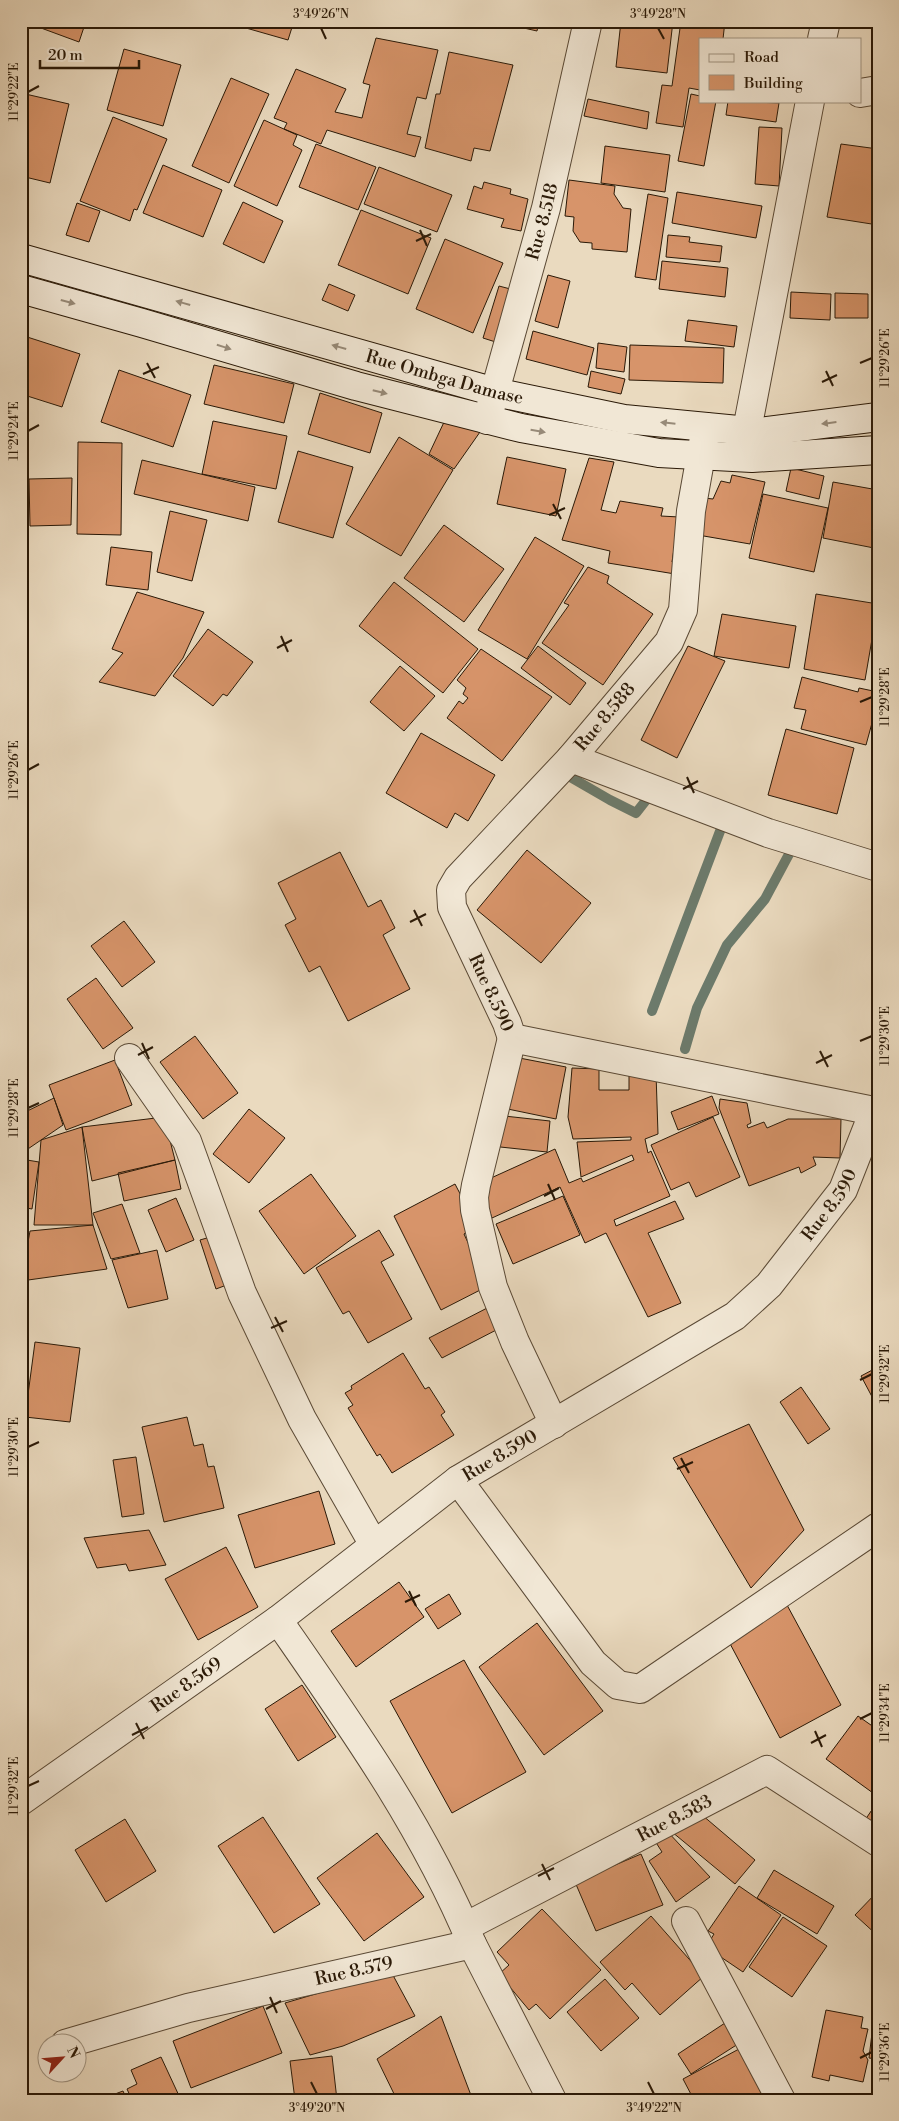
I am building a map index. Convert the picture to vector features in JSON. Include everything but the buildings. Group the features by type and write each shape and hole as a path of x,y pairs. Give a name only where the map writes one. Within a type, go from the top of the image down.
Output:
{"street":[{"name":"Rue 8.518","path":"488,420 546,208 588,21"},
{"path":"822,38 826,21"},
{"path":"862,94 878,90"},
{"path":"746,458 747,430 814,102"},
{"name":"Rue Ombga Damase","path":"21,258 496,392 624,418 758,432 878,417"},
{"name":"Rue Ombga Damase","path":"21,289 142,322 356,386 521,428 659,454 746,458 878,450"},
{"name":"Rue 8.588","path":"706,427 703,455 691,511 683,610 669,642 572,758 768,833 878,867"},
{"name":"Rue 8.590","path":"278,1620 458,1480 736,1316 769,1285 843,1190 877,1108 512,1038 507,1023 452,907 451,890 458,878 572,758"},
{"path":"512,1038 476,1185 474,1197 475,1210 493,1287 515,1342 554,1424"},
{"path":"128,1058 187,1142 242,1293 302,1419 374,1545"},
{"path":"458,1480 593,1662 618,1685 640,1688 878,1527"},
{"path":"278,1620 374,1759 419,1834 552,2100"},
{"name":"Rue 8.569","path":"21,1801 278,1620"},
{"name":"Rue 8.583","path":"469,1935 767,1770 878,1842"},
{"path":"686,1921 781,2100"},
{"name":"Rue 8.579","path":"88,2037 188,2008 469,1935"}],"waterway":[{"path":"565,774 636,813 654,790"},
{"path":"652,1011 725,818"},
{"path":"685,1049 697,1008 727,945 765,899 795,843"}]}
